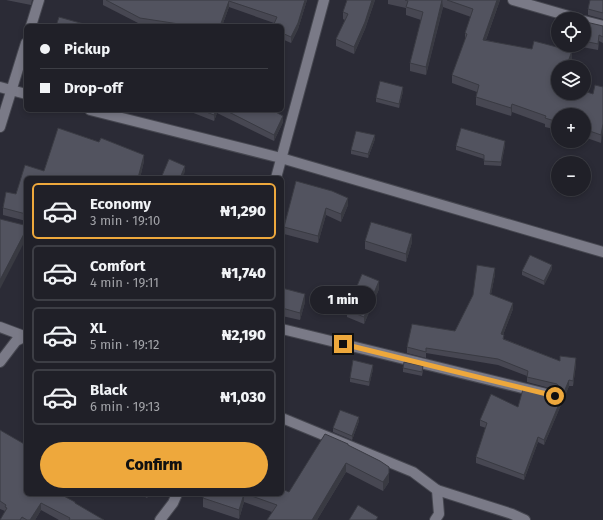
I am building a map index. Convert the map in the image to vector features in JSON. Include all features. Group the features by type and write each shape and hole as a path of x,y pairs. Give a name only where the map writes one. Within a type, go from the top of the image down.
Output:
{"street":[{"path":"32,24 39,0"},
{"path":"276,176 324,0"},
{"path":"513,0 554,12"},
{"path":"591,23 603,26"},
{"path":"0,127 24,50"},
{"path":"0,87 24,93"},
{"path":"98,112 281,158 603,252"},
{"path":"0,327 24,336"},
{"path":"284,329 555,396"},
{"path":"0,362 16,341 24,337"},
{"path":"284,419 413,472 437,490 512,514 525,520"},
{"path":"435,520 439,514 437,490"},
{"path":"160,520 173,503 176,496"}],"building":[{"path":"106,0 305,0 298,23 291,37 284,34 284,24 274,24 277,17 229,1 221,24 179,24 140,18"},
{"path":"347,0 372,0 365,22 354,47 336,39 348,14 343,12"},
{"path":"405,0 442,0 426,67 410,63 423,12 406,7 408,1"},
{"path":"447,0 497,0 483,40 532,49 534,41 551,45 551,52 572,52 569,60 551,60 551,100 591,100 591,93 593,94 595,85 603,87 603,124 601,135 591,131 591,108 551,108 551,120 545,118 546,116 512,104 511,108 476,97 479,85 452,75 467,34 465,33 473,9"},
{"path":"590,0 603,0 603,13 588,9"},
{"path":"59,17 84,24 57,24"},
{"path":"591,23 603,26 603,37 599,35 598,44 591,42"},
{"path":"380,81 403,87 399,104 376,98"},
{"path":"206,112 215,112 214,115"},
{"path":"229,112 276,112 283,116 274,135"},
{"path":"58,128 99,142 101,138 144,155 139,176 24,176 24,213 3,208 6,192 16,194 25,165 44,171"},
{"path":"461,128 505,141 501,162 484,161 484,155 456,146"},
{"path":"356,131 375,135 368,154 351,150"},
{"path":"169,159 185,166 181,176 162,176"},
{"path":"296,181 332,191 348,198 341,214 326,208 318,236 284,227"},
{"path":"0,219 24,225 24,234 0,280"},
{"path":"371,222 412,234 406,254 365,241"},
{"path":"530,255 552,265 544,281 522,271"},
{"path":"477,265 495,268 490,294 513,303 501,334 504,335 503,339 560,361 560,356 576,358 573,381 569,380 544,440 538,437 524,475 476,457 487,423 480,420 491,394 518,407 523,389 554,397 559,395 561,389 557,384 527,377 528,371 498,359 426,348 426,352 407,347 412,324 455,331 473,295"},
{"path":"362,274 379,281 364,317 347,310"},
{"path":"284,289 305,294 300,313 284,309"},
{"path":"353,360 373,365 369,382 350,378"},
{"path":"404,362 423,366 422,372 403,368"},
{"path":"340,410 359,417 352,436 333,428"},
{"path":"0,430 24,444 24,496 64,496 104,520 69,520 70,518 41,503 30,520 22,517 20,520 0,520 7,508 5,507 6,505 0,501"},
{"path":"325,434 348,444 389,467 389,473 383,482 346,463 312,520 267,520 277,505 252,496 284,496 284,490 289,492"},
{"path":"204,496 243,496 239,510 203,498"},
{"path":"358,505 378,517 376,520 349,520"}],"route":[{"path":"343,344 555,396"}]}
